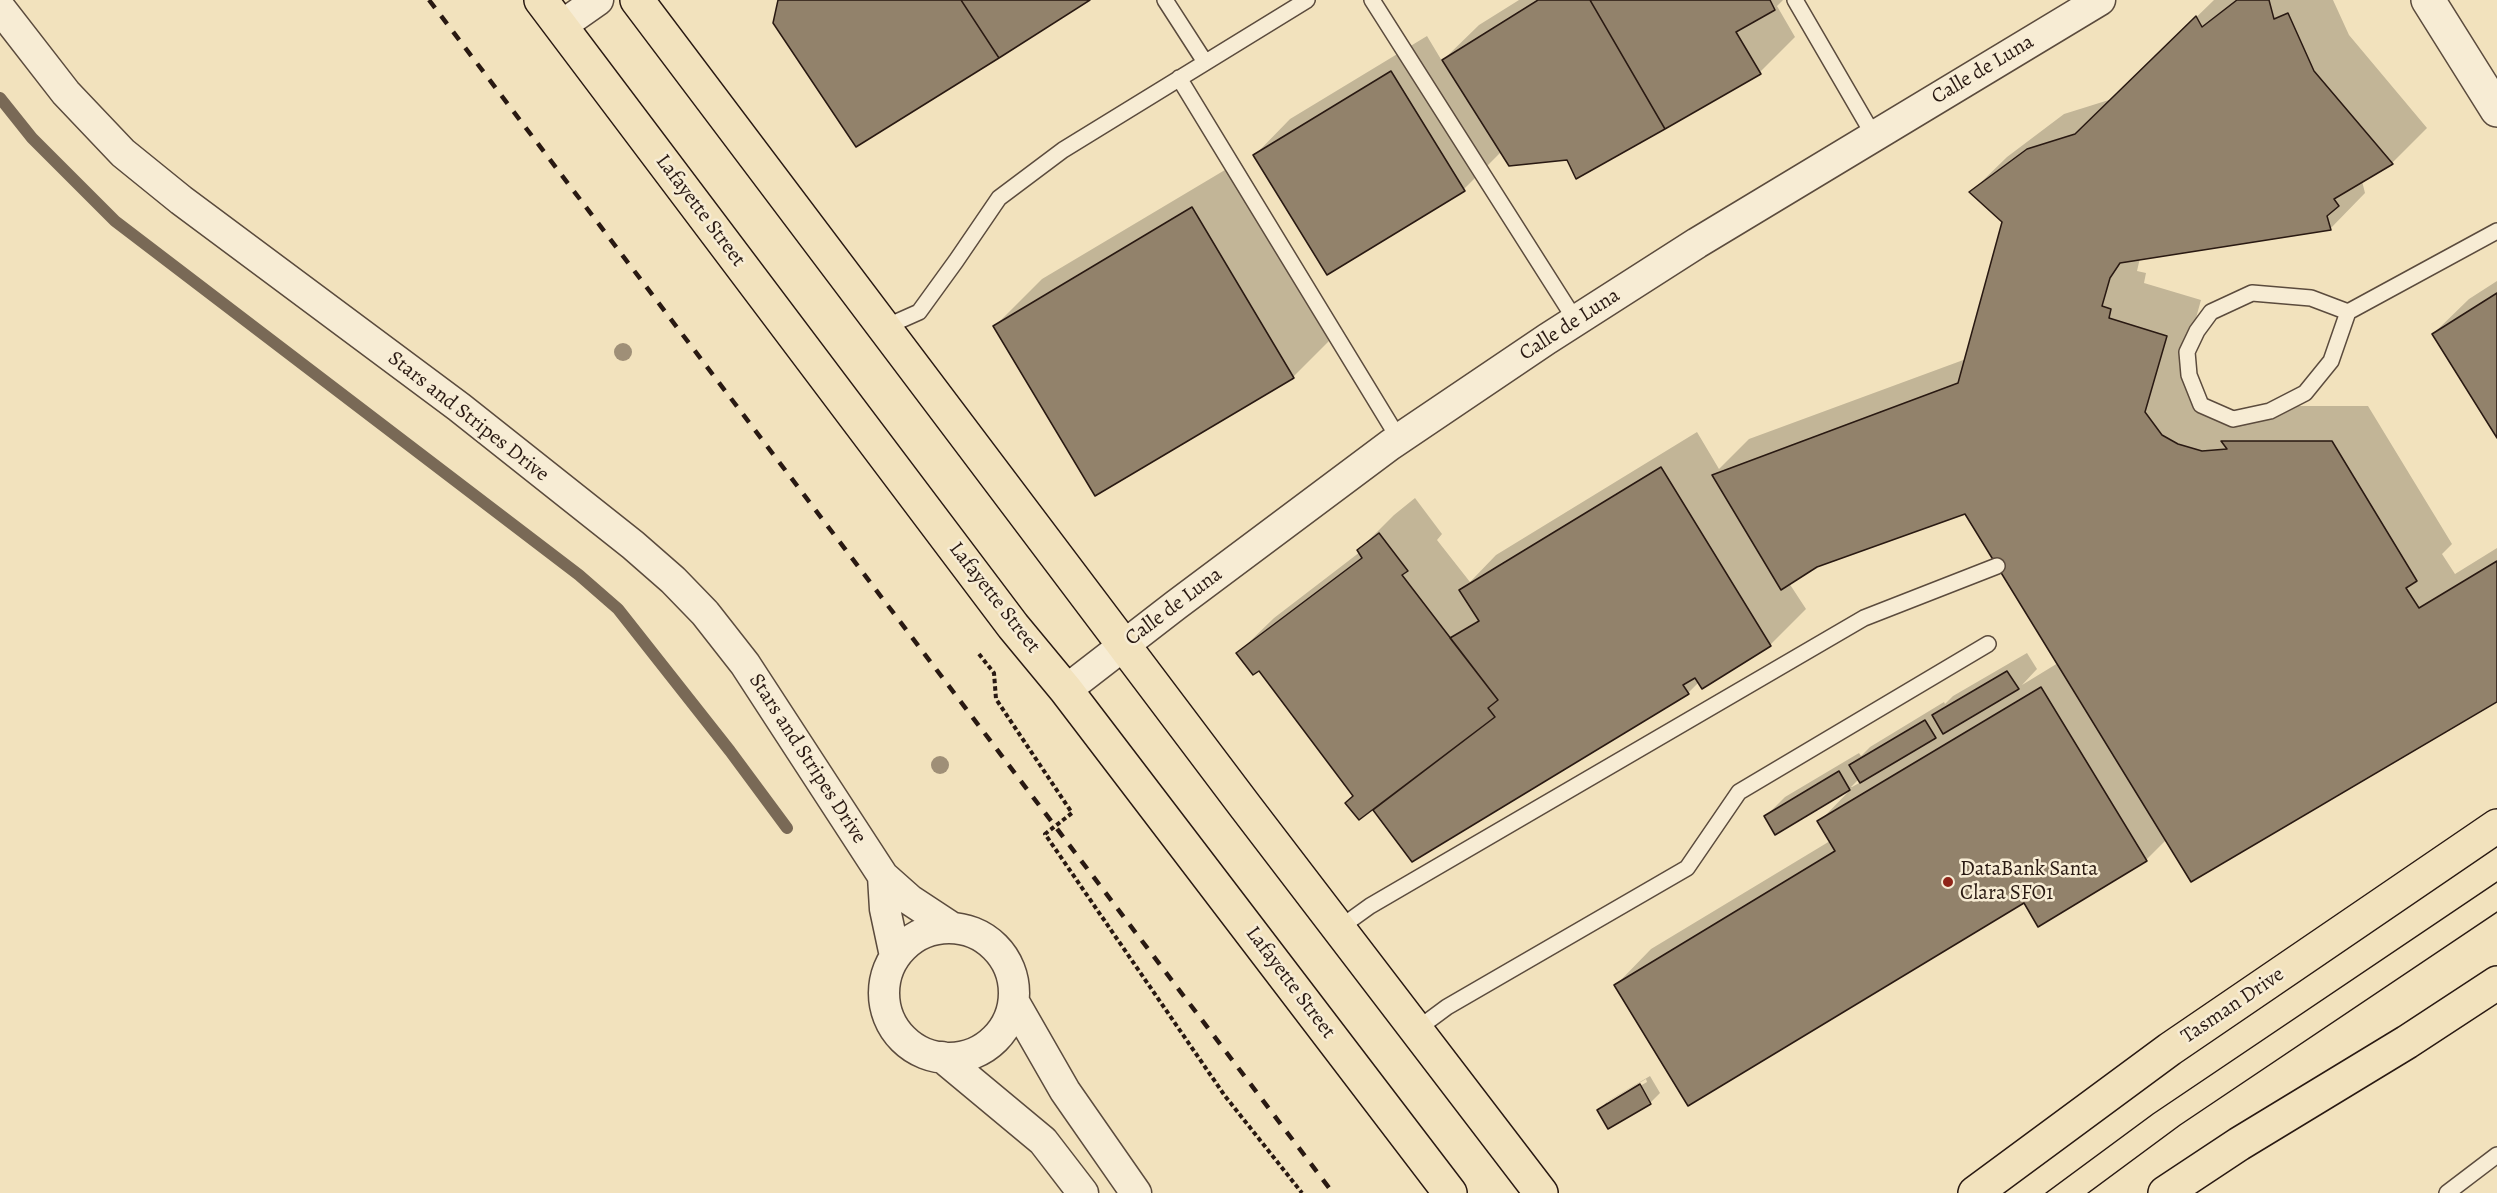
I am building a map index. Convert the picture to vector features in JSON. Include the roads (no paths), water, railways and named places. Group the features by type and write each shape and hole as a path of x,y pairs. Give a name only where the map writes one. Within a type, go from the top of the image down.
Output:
{"main road":[{"name":"Lafayette Street","path":"541,0 1013,626 1066,690 1450,1193"},
{"path":"637,0 883,328 1540,1193"},
{"name":"Tasman Drive","path":"1975,1193 2170,1049 2497,826"},
{"path":"2165,1193 2239,1144 2407,1042 2497,983"}],"street":[{"path":"561,27 598,0"},
{"name":"Calle de Luna","path":"1066,690 1399,439 1697,243 2100,0"},
{"path":"2428,0 2497,110"},
{"name":"Stars and Stripes Drive","path":"0,8 66,93 123,153 181,200 459,407 633,545 673,580 705,613 744,663 883,876 910,900 951,927 972,932 992,943 1005,960 1013,980 1014,1002 1065,1091 1136,1193"},
{"name":"Stars and Stripes Drive","path":"883,876 885,909 895,956"},
{"path":"951,927 929,931 910,940 895,956 886,976 884,999 890,1020 902,1038 921,1052 942,1057 962,1057 981,1050 996,1037 1008,1021 1014,1002"},
{"path":"942,1057 1042,1141 1083,1193"}],"lane":[{"path":"1165,0 1205,62"},
{"path":"883,328 918,312 957,261 999,198 1063,150 1307,0"},
{"path":"1372,0 1576,321"},
{"path":"1795,0 1874,136"},
{"path":"1179,78 1399,439"},
{"path":"2348,312 2311,298 2252,293 2211,312 2197,331 2187,352 2189,375 2201,405 2233,418 2270,411 2305,393 2331,361 2348,312 2497,231"},
{"path":"1338,929 1370,906 1864,618 1997,566"},
{"path":"1416,1030 1447,1007 1687,868 1739,792 1988,644"},
{"path":"2447,1193 2497,1155"}],"waterway":[{"path":"0,98 32,138 115,221 579,575 618,609 730,751 787,828"}],"tram line":[{"path":"2046,1193 2153,1114 2497,882"},
{"path":"2088,1193 2180,1125 2497,912"}],"railway":[{"path":"429,0 1333,1193"}],"place":[{"name":"DataBank Santa Clara SFO1","path":"1948,882"}]}
